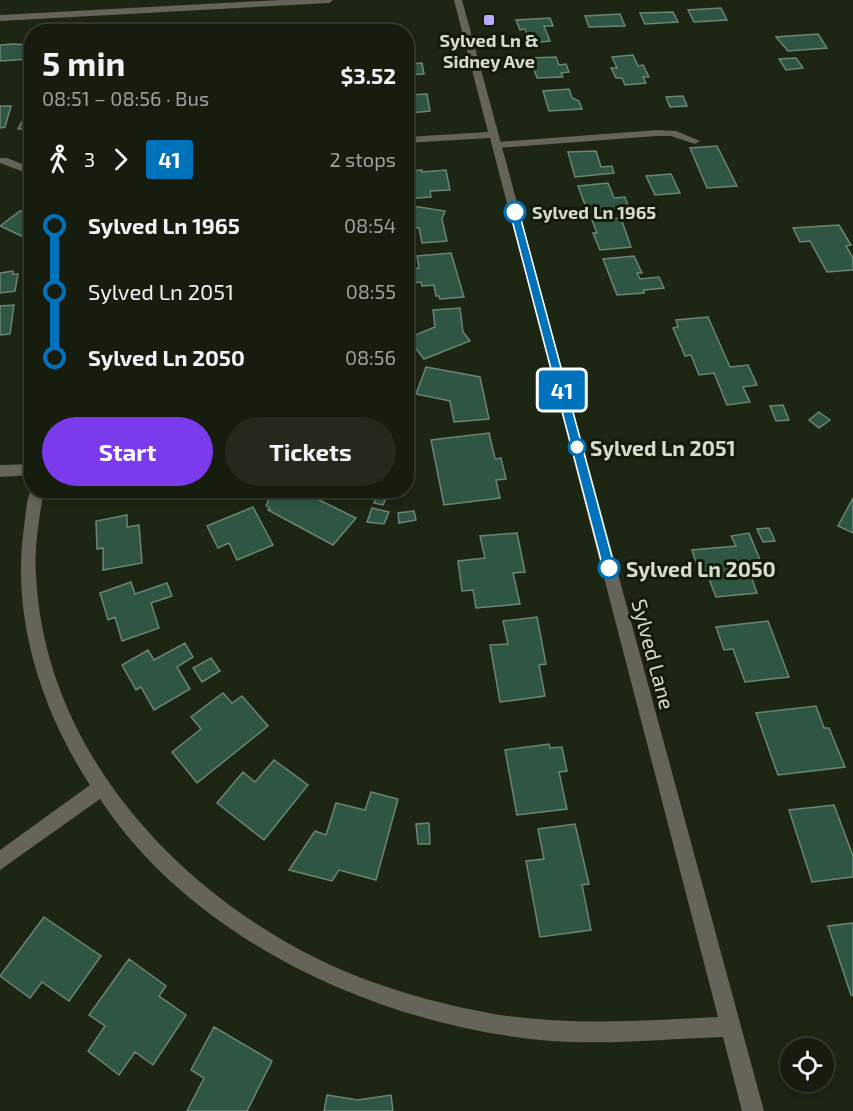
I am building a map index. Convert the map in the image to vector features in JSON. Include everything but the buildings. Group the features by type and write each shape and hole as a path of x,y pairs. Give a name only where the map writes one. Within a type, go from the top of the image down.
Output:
{"street":[{"path":"0,18 329,0"},
{"name":"Sylved Lane","path":"458,0 753,1111"},
{"path":"414,140 496,140 672,133 696,141"},
{"path":"3,160 24,169"},
{"path":"0,471 24,470"},
{"path":"36,498 29,534 28,578 35,635 47,682 72,741 101,788 145,844 200,895 252,932 310,965 389,998 476,1020 549,1030 623,1033 678,1028 731,1027"},
{"path":"0,861 101,788"}],"bus line":[{"name":"41","path":"515,212 609,568"}],"place":[{"name":"Sylved Ln & Sidney Ave","path":"489,20"},
{"name":"Sylved Ln 1965","path":"515,212"},
{"name":"Sylved Ln 2051","path":"577,447"},
{"name":"Sylved Ln 2050","path":"609,568"}]}
